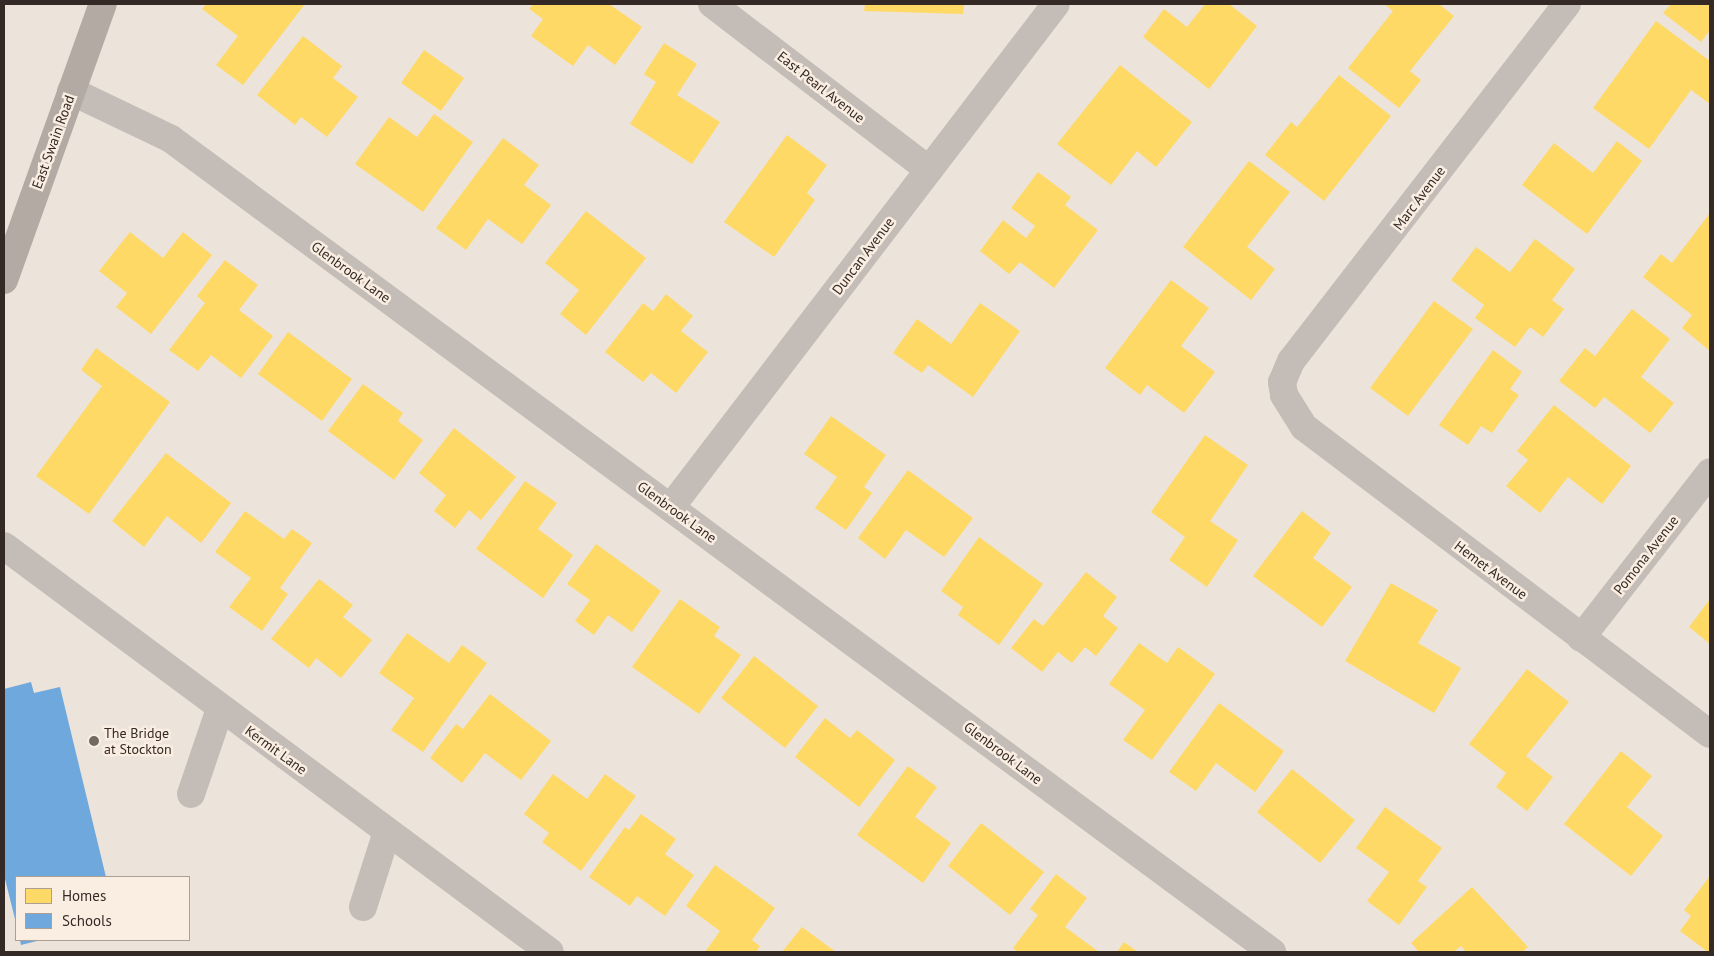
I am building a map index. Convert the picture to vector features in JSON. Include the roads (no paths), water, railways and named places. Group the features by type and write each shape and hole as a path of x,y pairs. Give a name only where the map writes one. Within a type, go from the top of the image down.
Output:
{"main road":[{"name":"East Swain Road","path":"4,280 103,4"}],"street":[{"name":"East Pearl Avenue","path":"712,4 929,170"},
{"name":"Duncan Avenue","path":"671,508 1056,4"},
{"name":"Marc Avenue","path":"1284,395 1282,382 1291,361 1567,4"},
{"name":"Glenbrook Lane","path":"71,91 171,138 1272,952"},
{"name":"Hemet Avenue","path":"1284,395 1304,427 1710,734"},
{"name":"Pomona Avenue","path":"1581,638 1710,472"},
{"name":"Kermit Lane","path":"4,546 220,709 550,952"},
{"path":"191,794 220,709"},
{"path":"363,907 387,832"}],"place":[{"name":"The Bridge at Stockton","path":"94,741"}]}
